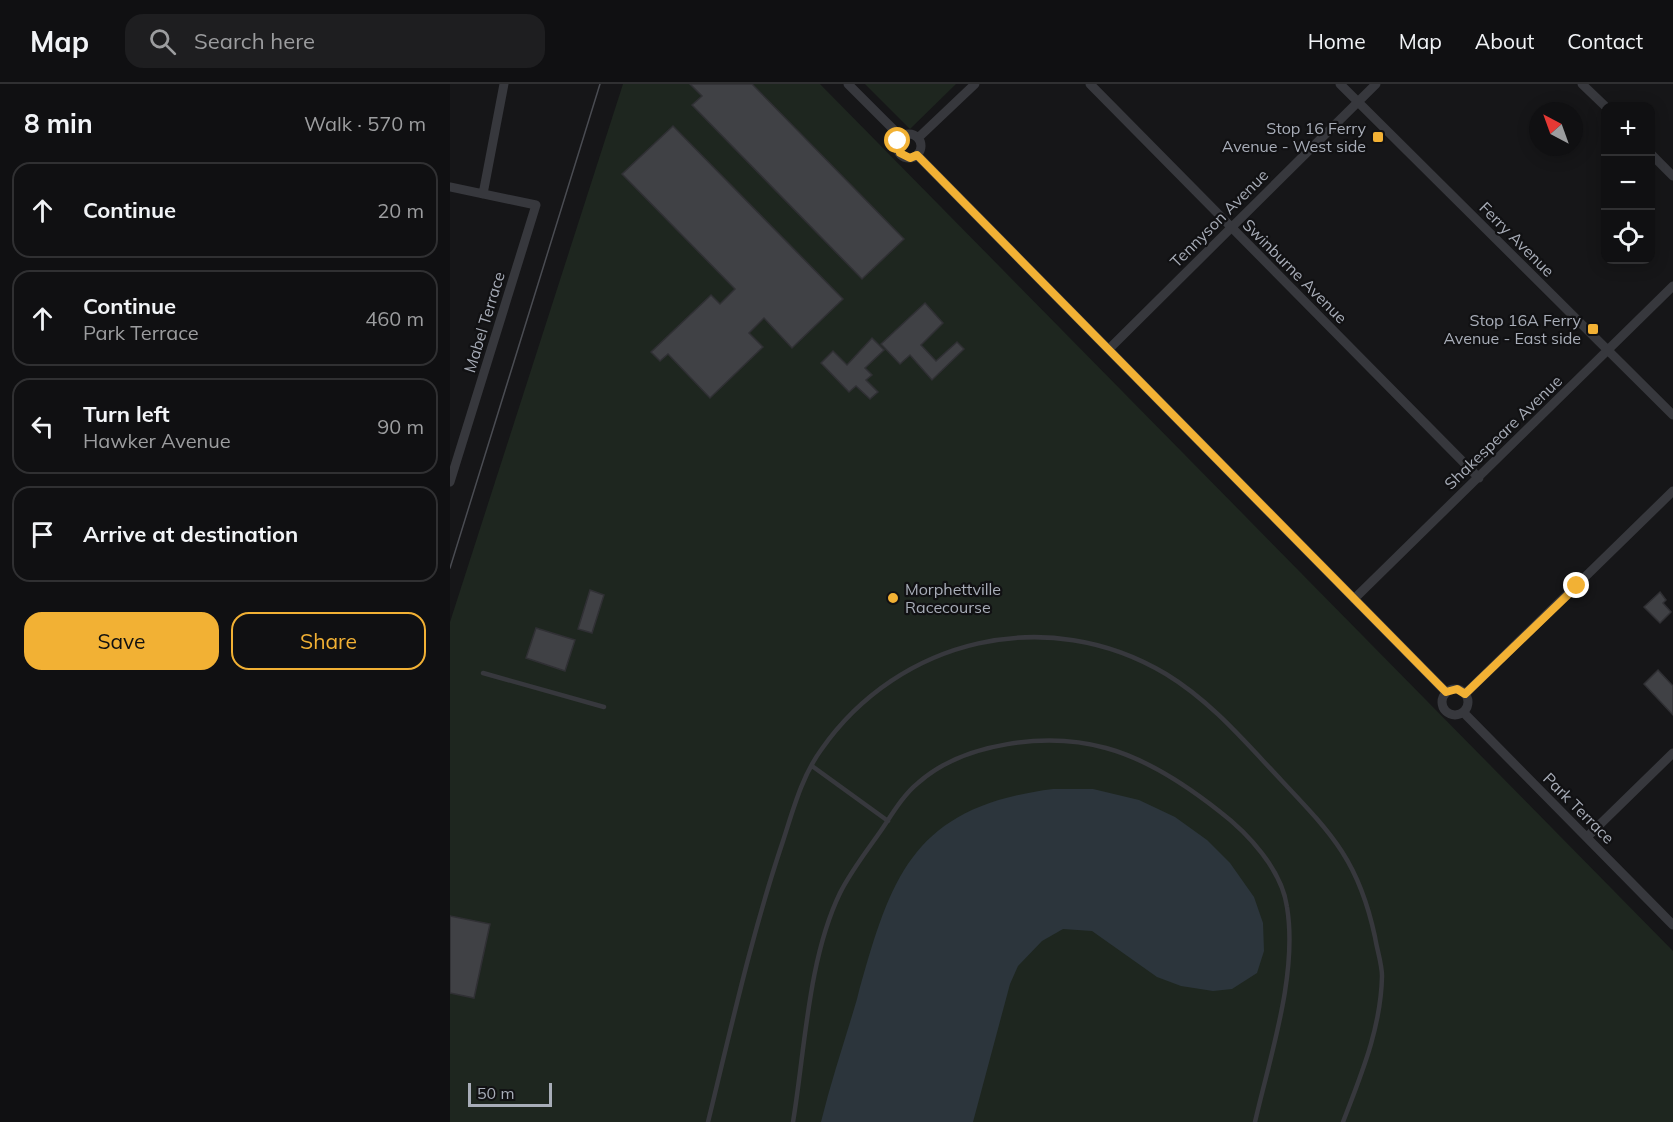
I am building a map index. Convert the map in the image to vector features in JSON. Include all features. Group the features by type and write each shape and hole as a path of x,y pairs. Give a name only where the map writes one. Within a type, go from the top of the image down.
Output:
{"street":[{"path":"450,188 483,194 504,84"},
{"path":"848,84 901,137"},
{"path":"918,138 975,84"},
{"name":"Swinburne Avenue","path":"1090,84 1479,478"},
{"name":"Ferry Avenue","path":"1340,84 1673,415"},
{"name":"Tennyson Avenue","path":"1109,349 1376,84"},
{"path":"1582,84 1601,103"},
{"path":"908,134 918,138 921,146 917,155 910,158 900,153 897,144 901,137 908,134"},
{"path":"917,155 1446,692"},
{"path":"1653,156 1673,176"},
{"name":"Mabel Terrace","path":"450,482 536,205 483,194"},
{"name":"Shakespeare Avenue","path":"1354,599 1673,286"},
{"path":"1465,694 1673,491"},
{"path":"1457,689 1465,694 1468,702 1463,712 1454,715 1445,711 1442,700 1446,692 1457,689"},
{"name":"Park Terrace","path":"1463,712 1673,925"},
{"path":"1587,837 1673,753"}],"lane":[{"path":"708,1122 767,887 799,792 820,751 862,701 909,668 973,643 1027,638 1067,639 1110,648 1166,674 1214,710 1325,826 1349,859 1369,912 1382,975 1373,1045 1343,1122"},
{"path":"483,673 604,707"},
{"path":"793,1122 809,1004 821,952 840,894 888,821 918,783 956,758 988,746 1029,742 1069,742 1115,751 1143,762 1194,791 1233,821 1257,846 1277,880 1287,904 1290,944 1281,1007 1255,1122"},
{"path":"812,766 888,821"}],"shaded area":[{"name":"Morphettville Racecourse","path":"623,84 820,84 1673,951 1673,1122 450,1122 450,622"},
{"path":"865,84 956,84 910,129"},
{"path":"1053,789 1093,789 1139,800 1175,817 1207,840 1230,863 1254,897 1263,923 1264,951 1257,973 1232,989 1213,991 1181,986 1157,977 1092,931 1063,929 1042,941 1018,966 1010,984 973,1122 821,1122 882,916 897,883 915,854 938,831 968,812 1006,798"}],"building":[{"path":"690,84 752,84 904,239 862,279 692,105 702,96"},
{"path":"673,126 843,299 792,348 764,318 749,333 763,347 710,398 668,354 660,361 651,352 711,295 720,304 735,289 622,174"},
{"path":"925,303 943,323 921,345 936,361 957,342 964,349 932,380 910,355 900,364 881,344"},
{"path":"872,338 884,350 865,368 872,375 866,380 878,392 870,399 856,386 849,392 821,363 833,351 847,365"},
{"path":"590,590 604,595 592,633 578,629"},
{"path":"1660,592 1666,600 1663,603 1671,612 1660,623 1644,607"},
{"path":"536,628 575,640 565,671 526,658"},
{"path":"1658,670 1673,686 1673,715 1644,684"},
{"path":"450,916 490,924 474,998 450,993"}],"tram line":[{"path":"450,568 600,84"}],"place":[{"name":"Stop 16 Ferry Avenue - West side","path":"1378,137"},
{"name":"Stop 16A Ferry Avenue - East side","path":"1593,329"},
{"name":"Morphettville Racecourse","path":"893,598"}],"route":[{"path":"898,141 897,148 900,153 906,158 917,155 1446,692 1457,689 1465,694 1577,586"}]}
